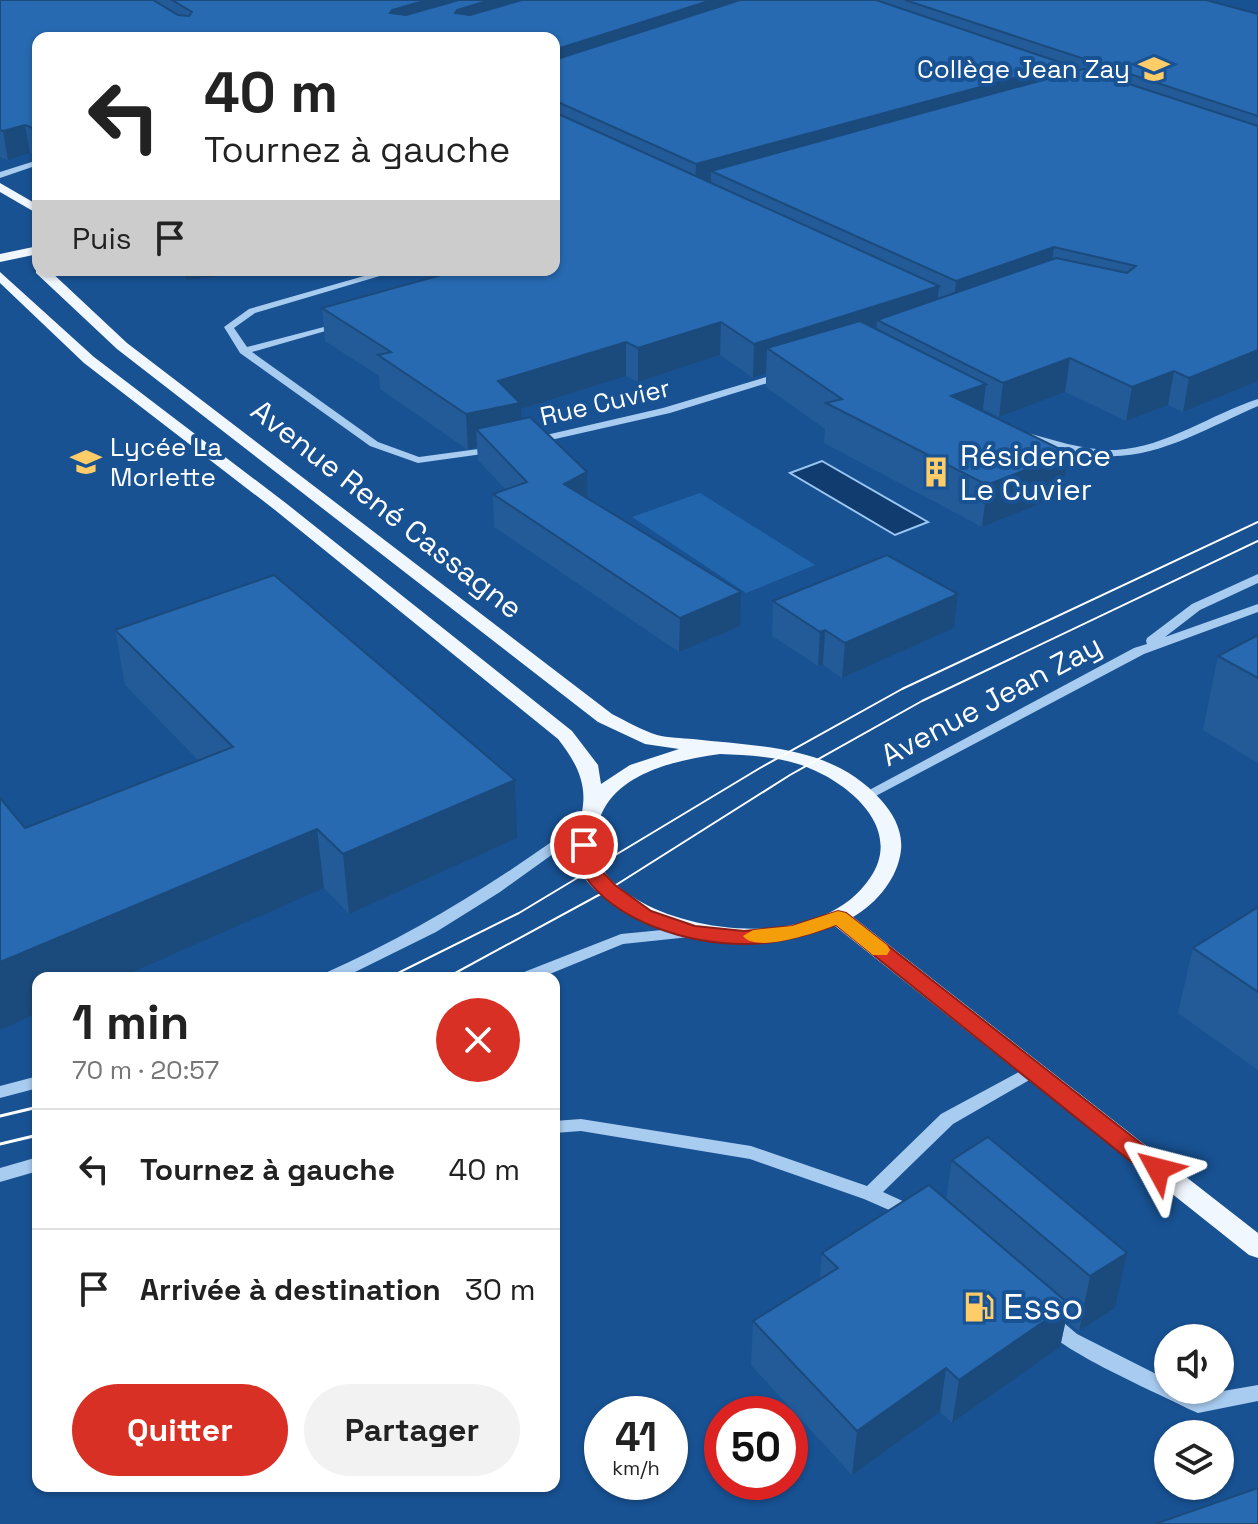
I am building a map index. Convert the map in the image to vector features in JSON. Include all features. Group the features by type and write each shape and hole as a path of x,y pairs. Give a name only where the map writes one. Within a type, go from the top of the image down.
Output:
{"main road":[{"path":"0,187 32,206"},
{"path":"0,258 32,251"},
{"path":"0,276 89,360 281,507 565,735 588,765 590,815 584,845 591,871 608,890 644,915 693,932 744,937 794,932 838,917 867,896 886,872 892,845 885,819 867,795 844,776 814,762 768,750 720,748 680,753 643,766 614,783 590,815"},
{"name":"Avenue René Cassagne","path":"47,276 122,346 605,718 652,740 720,748"},
{"path":"838,917 1258,1248"}],"street":[{"path":"0,175 32,164"},
{"path":"345,323 244,351 229,327 252,311 374,276"},
{"name":"Rue Cuvier","path":"244,351 374,444 418,460 474,455 504,448"},
{"name":"Rue Cuvier","path":"518,445 666,411 800,370"},
{"path":"1010,428 1071,448 1117,453 1171,439 1258,402"},
{"name":"Avenue Jean Zay","path":"1139,651 1196,607 1258,578"},
{"name":"Avenue Jean Zay","path":"867,795 1139,651 1258,608"},
{"path":"344,972 366,963 485,897 590,815"},
{"path":"540,972 621,939 693,932"},
{"path":"870,1194 947,1119 1032,1071"},
{"path":"0,1092 32,1084"},
{"path":"560,1127 581,1125 751,1153 870,1194 934,1222"},
{"path":"0,1175 32,1166"},
{"path":"1036,1311 1070,1340 1154,1382"},
{"path":"1234,1397 1258,1393"}],"shaded area":[{"path":"822,461 928,522 895,535 790,473"},
{"path":"700,493 815,565 746,593 632,517"}],"building":[{"path":"0,0 153,0 178,15 189,16 192,12 172,0 427,0 390,13 406,15 459,0 490,0 455,13 470,15 522,0 712,0 560,48 560,32 32,32 32,128 25,125 0,130"},
{"path":"740,0 876,0 1065,64 696,164 560,103 560,58"},
{"name":"Collège Jean Zay","path":"905,0 1206,0 1258,14 1258,116"},
{"path":"1083,69 1258,126 1258,350 1189,378 1174,371 1132,387 1070,358 1003,383 877,320 1056,258 1127,273 1136,266 1054,247 956,281 711,171"},
{"path":"560,115 939,286 754,344 721,322 638,348 626,342 498,381 520,403 466,414 378,355 391,352 322,308 437,276 560,276"},
{"path":"860,321 986,384 951,396 1068,453 987,485 826,403 842,399 767,348"},
{"path":"530,417 587,472 564,484 741,592 680,618 493,494 527,482 476,429"},
{"path":"887,555 958,594 845,643 825,630 820,632 773,601"},
{"path":"274,575 515,780 343,854 317,829 0,962 0,798 25,828 233,747 115,630"},
{"path":"1258,635 1258,678 1218,656"},
{"path":"1258,907 1258,992 1193,948"},
{"path":"988,1137 1127,1253 1090,1276 952,1160"},
{"path":"929,1185 1069,1304 959,1380 946,1368 857,1431 753,1321 838,1268 822,1253"},
{"path":"1258,1488 1258,1524 1155,1524 1224,1500 1234,1500 1234,1496"}],"tram line":[{"path":"400,972 519,913 760,768 902,689 1258,522"},
{"path":"457,972 608,890 790,775 922,701 1258,541"},
{"path":"0,1116 32,1108"},
{"path":"0,1144 32,1136"}],"slow traffic":[{"path":"753,936 794,932 838,917 880,950"}],"place":[{"name":"Collège Jean Zay","path":"1154,69"},
{"name":"Lycée La Morlette","path":"86,462"},
{"name":"Résidence Le Cuvier","path":"936,472"},
{"name":"Esso","path":"979,1307"}],"route":[{"path":"584,845 591,871 608,890 644,915 693,932 744,937 794,932 838,917 1158,1169"}]}
